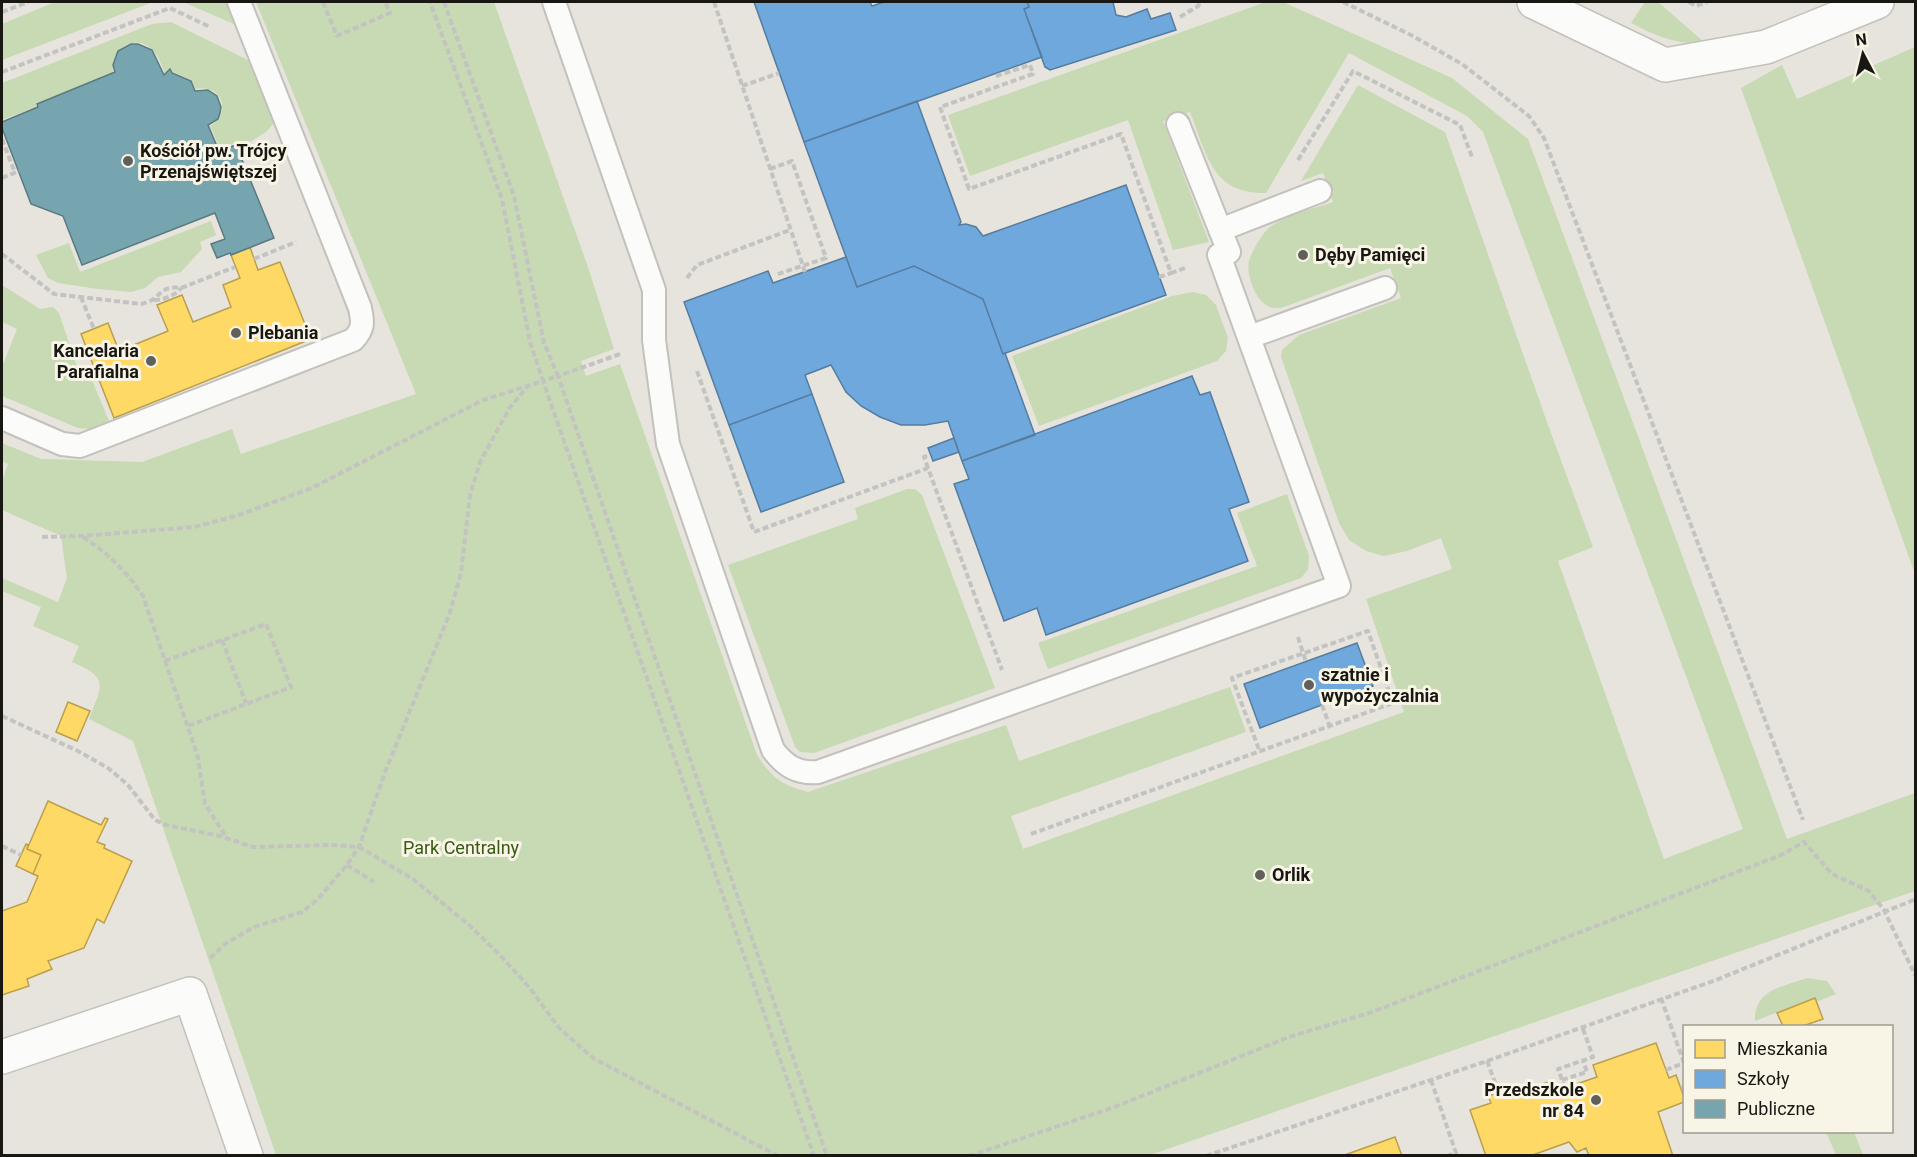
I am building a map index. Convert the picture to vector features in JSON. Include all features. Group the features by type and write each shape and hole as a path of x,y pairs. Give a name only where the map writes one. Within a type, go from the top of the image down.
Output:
{"street":[{"path":"1534,2 1665,65 1766,47 1877,2"},
{"path":"2,1057 190,994 246,1155"}],"lane":[{"path":"2,418 62,444 80,446 353,340 361,332 363,323 360,308 239,2"},
{"path":"554,2 654,290 654,340 668,444 773,750 793,769 806,773 818,772 1339,586 1219,255 1229,252 1178,124"},
{"path":"1220,230 1320,191"},
{"path":"1249,338 1385,288"}],"path":[{"path":"2,12 28,2"},
{"path":"323,2 337,36 390,13 385,2"},
{"path":"430,2 502,199 530,342 814,1155"},
{"path":"444,2 514,196 544,343 558,376 828,1155"},
{"path":"714,2 805,272"},
{"path":"1180,17 1198,6 1200,2"},
{"path":"1343,2 1462,64 1529,116 1544,138 1803,820"},
{"path":"1689,2 1696,6 1707,2"},
{"path":"2,72 170,8 220,32"},
{"path":"996,76 1030,65 1033,74 940,107 969,189 1121,134 1171,273"},
{"path":"1266,212 1353,70 1460,124 1472,157"},
{"path":"742,86 779,73"},
{"path":"2,139 17,172 2,178"},
{"path":"770,169 792,161 826,258 775,275"},
{"path":"684,282 698,265 790,230"},
{"path":"254,259 303,239"},
{"path":"2,254 54,294 141,304 169,298 181,288 236,267"},
{"path":"1159,277 1219,255"},
{"path":"154,300 158,293 165,289 173,286 181,288"},
{"path":"81,297 94,329"},
{"path":"42,537 194,527 247,513 312,488 483,400 605,360"},
{"path":"694,365 754,532 928,468"},
{"path":"190,994 196,970 225,944 254,927 302,912 318,899 359,847 385,772 449,615 461,573 470,495 480,462 510,409 527,387"},
{"path":"930,455 924,457 1014,702"},
{"path":"82,536 106,552 129,576 143,596 198,757 205,804 227,838"},
{"path":"165,661 266,624 291,687 188,726"},
{"path":"1031,834 1330,727 1393,704 1368,631 1232,678 1260,752"},
{"path":"222,640 246,703"},
{"path":"1303,653 1306,662"},
{"path":"1322,705 1330,727"},
{"path":"2,716 78,751 108,768 128,785 155,820 166,825 227,838 253,847 324,845 359,847 413,879 469,925 499,954 544,1006 559,1028 593,1058 777,1155"},
{"path":"969,1155 1112,1107 1289,1037 1372,1012 1781,855 1804,842 1832,874 1869,891 1884,910 1916,977"},
{"path":"2,846 21,855"},
{"path":"347,865 374,882"},
{"path":"1206,1155 1487,1061 1716,980 1884,910 1916,899"},
{"path":"1661,998 1683,1060"},
{"path":"1565,1088 1558,1069 1593,1057 1582,1026"},
{"path":"1487,1061 1499,1093"},
{"path":"1562,1080 1587,1072 1582,1061"},
{"path":"1666,1070 1683,1063"},
{"path":"1431,1080 1456,1153 1447,1155"}],"green space":[{"path":"55,2 153,2 2,60 2,24"},
{"path":"183,2 226,2 236,25"},
{"name":"Park Centralny","path":"256,2 494,2 588,267 614,349 581,361 586,376 620,364 757,755 778,780 808,792 1006,725 1019,761 1230,687 1246,732 1011,816 1023,849 1404,712 1366,599 1452,569 1441,538 1407,551 1384,556 1366,551 1349,540 1339,523 1281,357 1282,350 1299,335 1401,298 1390,268 1281,308 1273,308 1263,303 1255,293 1248,266 1256,246 1271,226 1287,217 1333,202 1323,173 1301,181 1358,85 1445,132 1593,547 1558,561 1664,859 1743,829 1483,132 1467,116 1349,53 1266,193 1248,192 1233,187 1222,179 1207,156 1190,112 1163,121 1209,242 1173,250 1128,120 970,176 948,115 1266,2 1283,2 1452,78 1528,139 1787,839 1915,793 1915,891 1150,1155 276,1155 133,741 89,719 100,684 93,673 72,662 79,646 33,626 41,607 2,591 2,578 58,602 67,578 61,536 2,510 2,481 8,464 2,461 2,443 41,459 142,462 232,429 241,454 416,394"},
{"path":"1645,2 1658,2 1704,42 1676,41 1631,23"},
{"path":"171,22 248,60 274,123 266,132 239,149 236,142 220,149 210,126 221,113 221,100 217,94 205,88 196,89 191,80 170,69 165,73 153,50 136,42 124,46 119,51 113,64 113,72 2,120 2,83 152,24"},
{"path":"1915,47 1915,574 1741,88 1782,65 1797,99"},
{"path":"211,221 216,235 200,242 202,249 181,272 158,277 145,288 131,292 58,283 48,278 36,255 69,243 80,272"},
{"path":"2,285 40,309 53,307 59,313 82,382 91,378 109,421 89,429 78,428 2,396 2,367 17,329 2,322"},
{"path":"1193,292 1206,295 1216,305 1228,338 1226,351 1217,361 1039,426 1012,356 1172,296"},
{"path":"907,489 915,489 922,495 995,688 814,753 800,752 795,747 728,565 858,519 855,508"},
{"path":"1287,494 1309,556 1308,570 1301,578 1048,669 1038,643 1257,566 1237,513"},
{"path":"1807,978 1827,981 1836,994 1816,1002 1814,998 1755,1021 1759,1002 1765,996 1780,987"},
{"path":"1826,1133 1854,1133 1863,1155 1836,1155"}],"building: Mieszkania":[{"name":"Plebania","path":"250,247 258,270 280,262 311,339 114,418 81,334 108,323 119,351 168,331 157,305 182,295 193,322 231,307 223,285 240,278 231,255"},
{"path":"68,702 90,711 77,741 56,732"},
{"path":"48,801 101,825 105,818 108,819 97,842 105,845 104,848 132,861 104,923 97,919 84,948 48,961 52,969 27,979 29,986 2,995 2,911 27,902 38,876 33,874 41,855 27,849"},
{"path":"26,844 27,849 41,855 33,874 16,866"},
{"path":"1815,998 1823,1019 1806,1025 1783,1025 1777,1013"},
{"path":"1656,1043 1669,1078 1676,1075 1683,1094 1683,1102 1658,1112 1673,1156 1589,1156 1586,1148 1577,1152 1569,1142 1530,1156 1486,1156 1470,1110 1491,1103 1488,1096 1510,1089 1512,1094 1552,1081 1556,1091 1597,1077 1593,1065"},
{"path":"1395,1137 1402,1156 1342,1156"}],"building: Szkoły":[{"path":"754,2 870,2 872,6 884,2 1027,2 1029,7 1024,9 1042,57 804,142"},
{"path":"1027,2 1113,2 1116,15 1126,17 1147,9 1151,19 1170,13 1176,30 1050,70 1045,67 1024,9 1029,7"},
{"path":"917,101 961,222 959,225 966,224 976,227 983,236 1126,185 1166,295 1003,354 983,299 914,266 857,287 804,142"},
{"path":"846,257 857,287 914,266 983,299 1035,435 962,461 948,421 925,425 901,425 880,417 861,406 846,392 831,365 805,375 812,394 729,425 684,302 768,271 773,283"},
{"path":"1192,376 1200,395 1210,392 1249,502 1229,509 1248,561 1046,635 1037,608 1004,621 954,484 969,479 962,461"},
{"path":"812,394 844,482 761,512 729,425"},
{"path":"954,438 959,452 933,461 928,448"},
{"name":"szatnie i wypożyczalnia","path":"1357,643 1373,686 1260,728 1244,684"}],"building: Publiczne":[{"name":"Kościół pw. Trójcy Przenajświętszej","path":"131,44 138,44 152,50 164,75 170,69 172,73 191,81 195,91 208,90 217,96 221,107 220,113 218,119 208,125 219,151 236,145 274,238 231,255 230,253 217,258 211,244 225,239 215,213 82,265 63,216 31,204 2,128 2,122 38,107 37,104 115,72 113,65 118,51"}],"place":[{"name":"Kościół pw. Trójcy Przenajświętszej","path":"128,161"},
{"name":"Dęby Pamięci","path":"1303,255"},
{"name":"Plebania","path":"236,333"},
{"name":"Kancelaria Parafialna","path":"151,361"},
{"name":"szatnie i wypożyczalnia","path":"1309,685"},
{"name":"Orlik","path":"1260,875"},
{"name":"Przedszkole nr 84","path":"1596,1100"}]}
